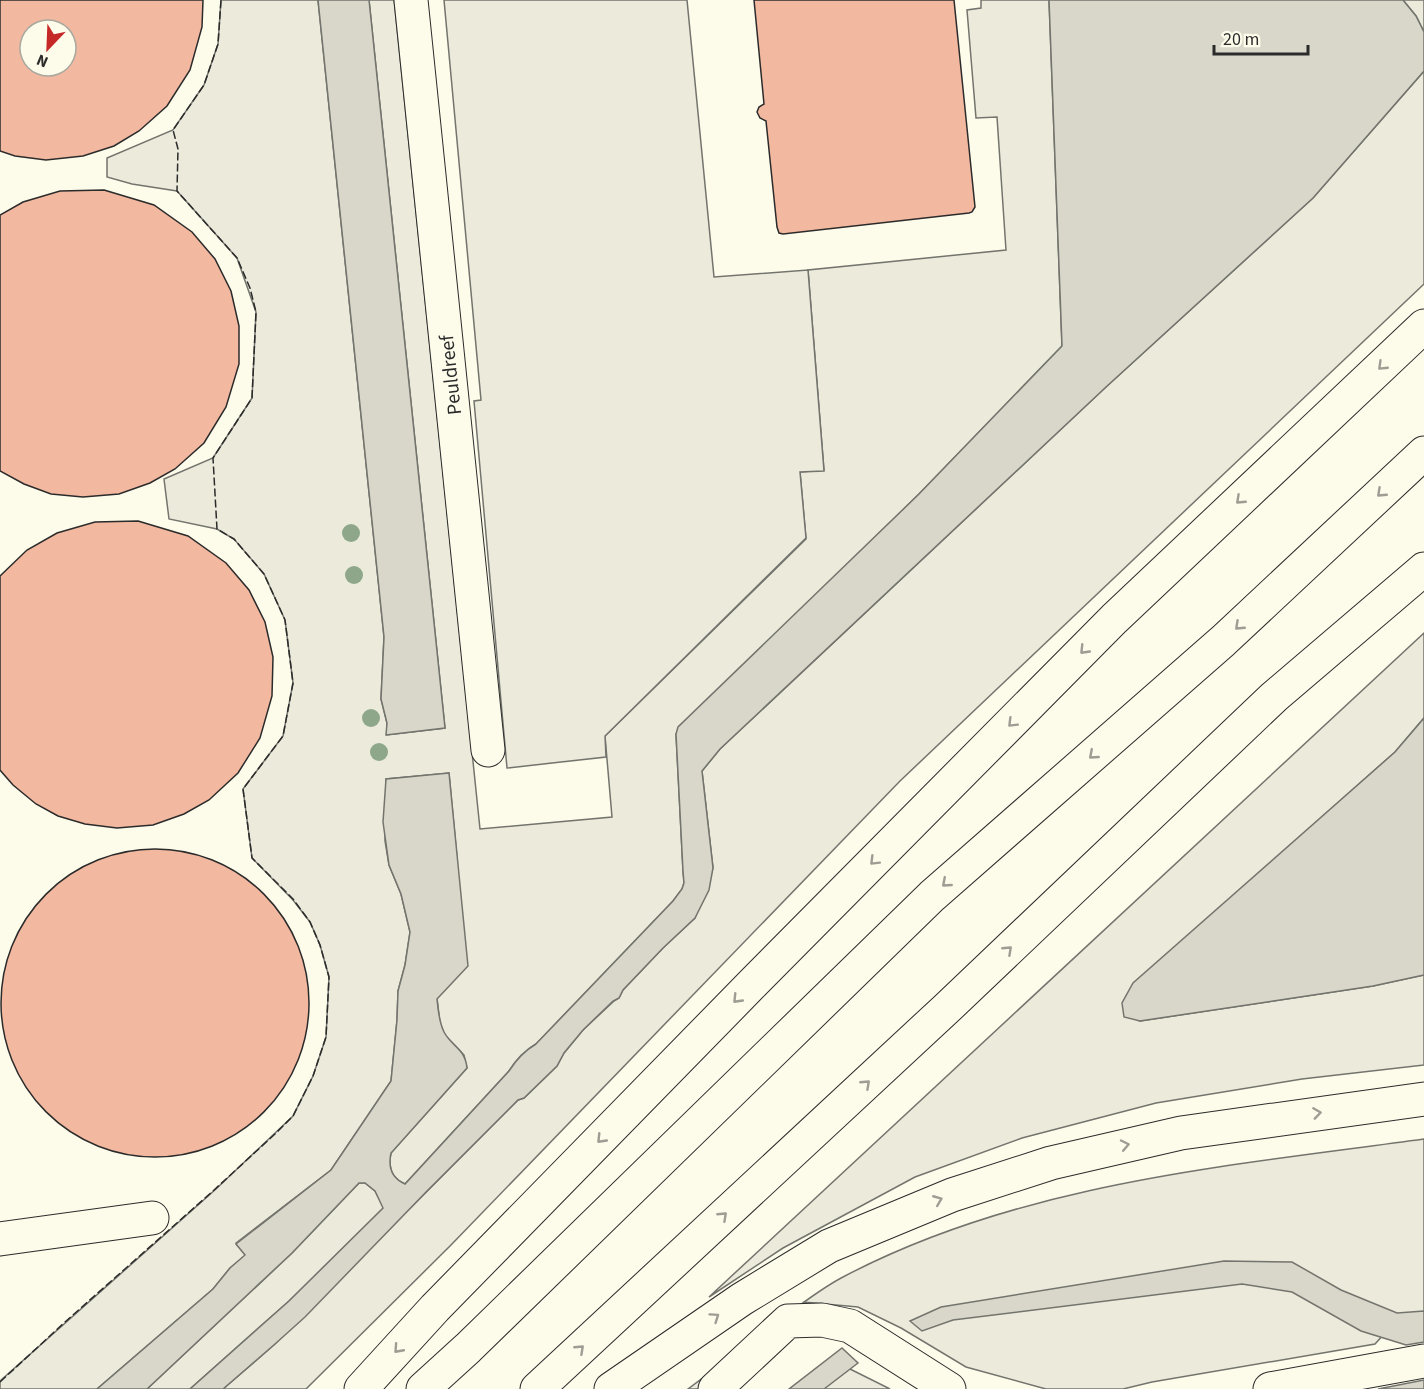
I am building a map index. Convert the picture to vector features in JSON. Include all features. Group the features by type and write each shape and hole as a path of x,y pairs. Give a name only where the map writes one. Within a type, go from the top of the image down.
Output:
{"main road":[{"name":"Peuldreef","path":"411,0 488,750"},
{"path":"361,1389 435,1308 1114,619 1424,326"},
{"path":"423,1389 932,896 1223,640 1424,453"},
{"path":"537,1389 946,1009 1274,698 1424,568"},
{"path":"610,1389 742,1299 829,1246 952,1195 1051,1163 1181,1133 1424,1099"},
{"path":"0,1239 152,1218"},
{"path":"715,1389 788,1322 822,1320 850,1326 949,1389"},
{"path":"1270,1389 1424,1361"}],"shaded area":[{"path":"221,0 318,0 384,637 381,699 387,723 387,735 445,728 369,0 394,0 480,829 612,817 605,736 806,539 800,472 824,470 808,270 1006,250 997,117 976,118 967,10 981,8 981,0 1049,0 1062,346 919,494 676,734 684,883 682,889 536,1044 514,1063 405,1184 396,1179 392,1172 391,1153 467,1068 464,1055 445,1035 440,1023 437,998 457,858 449,773 386,779 385,841 389,865 401,894 410,932 398,991 391,1081 331,1170 236,1243 246,1255 230,1268 213,1289 97,1389 0,1389 0,1381 216,1189 293,1116 313,1076 326,1037 329,977 320,945 310,922 293,900 252,858 243,789 283,736 293,683 285,620 264,574 234,539 217,529 169,519 164,479 213,458 252,398 256,312 237,258 177,191 132,184 107,177 107,158 173,130 204,85 218,44"},
{"path":"318,0 369,0 445,728 386,735 387,723 381,699 384,637"},
{"path":"444,0 687,0 714,277 808,270 824,471 800,472 806,538 605,736 606,757 507,768 474,401 481,400"},
{"path":"1049,0 1403,0 1416,16 1424,32 1424,71 1313,198 1106,387 720,749 702,771 713,868 709,890 695,918 623,990 619,998 583,1030 564,1053 557,1066 524,1098 518,1100 305,1317 223,1389 190,1389 289,1301 383,1208 375,1191 365,1183 359,1183 292,1253 147,1389 97,1389 213,1289 230,1268 245,1255 236,1244 331,1170 391,1081 398,991 410,932 401,894 389,865 383,822 386,779 449,773 468,966 437,999 442,1028 464,1056 467,1068 391,1153 392,1171 396,1179 405,1184 514,1063 536,1044 682,889 684,883 676,734 678,727 919,494 1062,346"},
{"path":"1403,0 1424,0 1424,32 1416,16"},
{"path":"1424,71 1424,284 900,781 451,1245 306,1389 223,1389 275,1344 518,1100 524,1098 557,1066 564,1053 583,1030 619,998 623,990 695,918 713,868 702,771 720,749 1106,387 1313,198"},
{"path":"1424,633 1424,718 1395,752 1187,937 1140,1021 1373,986 1424,975 1424,1065 1302,1079 1156,1103 1022,1138 915,1177 783,1248 709,1297"},
{"path":"1424,718 1424,975 1373,986 1140,1021 1124,1017 1122,1003 1133,983 1395,752"},
{"path":"1424,1139 1424,1312 1395,1322 1375,1344 1123,1389 1046,1389 966,1367 901,1328 858,1307 804,1302 843,1277 911,1245 981,1220 1053,1199 1201,1170"},
{"path":"359,1183 365,1183 375,1191 384,1208 289,1301 190,1389 147,1389 292,1253"},
{"path":"1224,1261 1292,1262 1341,1290 1397,1313 1424,1311 1424,1342 1406,1345 1361,1331 1292,1292 1242,1284 953,1320 922,1331 910,1321 941,1307"},
{"path":"804,1302 804,1321 723,1389 688,1389 798,1306"},
{"path":"842,1348 858,1363 824,1389 789,1389"},
{"path":"842,1365 890,1389 800,1389"},
{"path":"1424,1380 1424,1389 1378,1389"}],"building":[{"path":"0,0 203,0 202,27 190,70 167,106 139,131 114,146 83,156 46,160 15,156 0,151"},
{"path":"754,0 954,0 975,207 972,212 779,233 766,121 760,118 757,112 764,104"},
{"path":"104,190 154,205 192,232 215,259 231,291 239,326 239,364 226,407 204,443 175,469 150,483 119,494 83,497 51,494 24,484 0,471 0,215 23,202 60,191"},
{"path":"138,521 188,536 226,563 249,590 265,622 273,657 272,696 260,738 238,773 209,800 184,814 153,825 117,828 85,824 58,816 36,804 13,785 0,770 0,576 27,550 57,533 95,522"},
{"path":"155,849 185,852 214,861 240,875 264,894 283,918 297,944 306,973 309,1003 306,1033 297,1062 283,1088 264,1112 240,1131 214,1145 185,1154 155,1157 125,1154 96,1145 70,1131 46,1112 27,1088 13,1062 4,1033 1,1003 4,973 13,944 27,918 46,894 70,875 96,861 125,852"}],"fence":[{"path":"0,1382 293,1116 313,1076 326,1037 329,977 320,945 310,922 293,899 252,858 243,789 283,736 293,683 285,620 264,574 234,539 217,529 213,458 252,398 256,312 250,288 237,258 177,191 178,149 173,130 204,85 218,44 221,0"}]}
